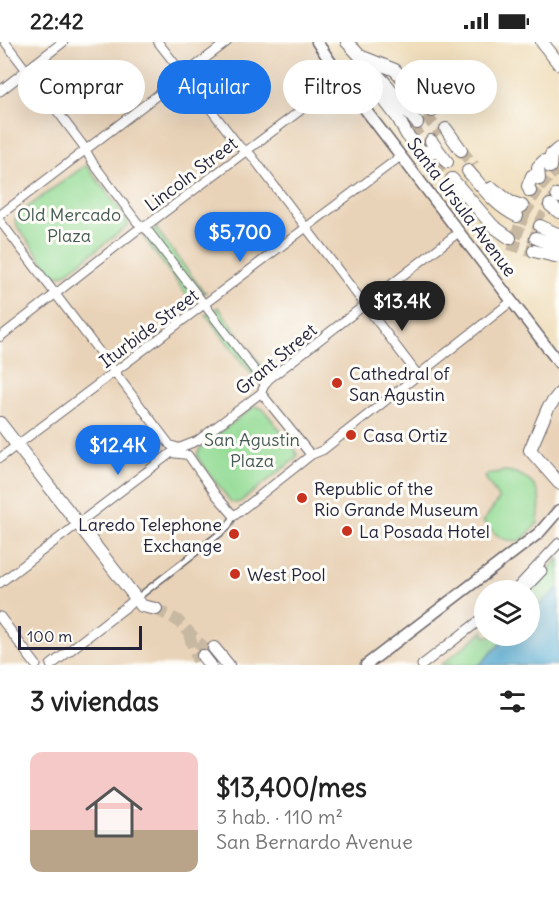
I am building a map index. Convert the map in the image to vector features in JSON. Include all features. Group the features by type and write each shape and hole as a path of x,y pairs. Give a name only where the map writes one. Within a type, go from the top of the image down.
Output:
{"main road":[{"name":"Santa Ursula Avenue","path":"317,42 329,60"},
{"path":"347,42 422,119 395,70 361,56"},
{"path":"542,42 559,64"},
{"path":"361,56 363,60"},
{"path":"383,99 418,148 425,152 442,148"},
{"name":"Santa Ursula Avenue","path":"369,114 559,363"},
{"path":"464,173 499,194 519,211"},
{"path":"464,173 483,208 502,225 510,238 484,216 464,173"},
{"path":"537,235 559,229"},
{"path":"537,235 559,235"},
{"path":"537,235 559,247"},
{"path":"537,235 559,252"},
{"path":"537,235 559,257"},
{"path":"559,394 548,408 530,450 559,483"},
{"path":"0,423 139,602 156,609"},
{"path":"366,665 540,533 559,510"},
{"path":"206,658 219,665"},
{"path":"206,658 228,665"}],"street":[{"path":"4,42 18,60"},
{"path":"39,60 63,42"},
{"path":"158,42 172,60"},
{"path":"204,60 227,42"},
{"path":"0,91 18,76"},
{"path":"0,215 157,96"},
{"path":"58,114 105,180 265,384"},
{"path":"214,114 245,152 251,155 418,375"},
{"name":"Lincoln Street","path":"0,337 136,231 295,114"},
{"name":"Iturbide Street","path":"0,458 401,156"},
{"path":"0,220 173,450 188,455 234,516"},
{"name":"Grant Street","path":"0,583 173,450 197,441 261,393 265,384 459,232"},
{"path":"51,665 139,602 226,529 234,516 311,455 324,450 512,301"},
{"path":"261,393 311,455"},
{"name":"Grant Street","path":"188,455 197,441"},
{"path":"524,580 559,543"},
{"path":"533,580 559,552"},
{"path":"0,617 36,665"},
{"path":"422,665 474,624"},
{"path":"432,665 474,632"}],"shaded area":[{"path":"0,42 317,42 331,60 283,60 283,114 371,114 559,362 559,588 540,604 540,580 474,580 474,646 498,646 479,665 0,665"}],"green space":[{"name":"Old Mercado Plaza","path":"86,165 127,219 128,226 65,274 57,276 53,274 18,228 15,220 18,214"},
{"path":"157,227 157,230 206,292 192,302 143,237"},
{"path":"218,307 267,373 256,380 206,315"},
{"name":"San Agustin Plaza","path":"255,406 263,409 295,449 297,455 295,459 240,502 234,503 230,501 199,460 197,454 202,446"},
{"path":"505,471 526,478 534,486 539,497 538,523 522,540 504,539 483,522 499,499 485,477 488,474"},
{"path":"559,558 559,588 540,604 539,580"},
{"path":"474,639 474,646 498,646 479,665 441,665"}],"water":[{"path":"559,588 559,665 479,665 498,646 540,646 540,604"}],"tunnel":[{"path":"426,115 440,134"},
{"path":"412,126 426,145"},
{"path":"461,150 474,166"},
{"path":"438,161 452,179"},
{"path":"550,167 559,176"},
{"path":"539,179 557,195"},
{"path":"530,191 550,205"},
{"path":"522,206 543,219"},
{"path":"517,216 540,226"},
{"path":"512,230 536,238"},
{"path":"509,244 534,251"},
{"path":"156,609 177,620 208,652"},
{"path":"189,635 198,661"}],"place":[{"name":"Cathedral of San Agustin","path":"337,383"},
{"name":"Casa Ortiz","path":"351,435"},
{"name":"Republic of the Rio Grande Museum","path":"302,498"},
{"name":"La Posada Hotel","path":"347,531"},
{"name":"Laredo Telephone Exchange","path":"234,534"},
{"name":"West Pool","path":"235,574"}]}
